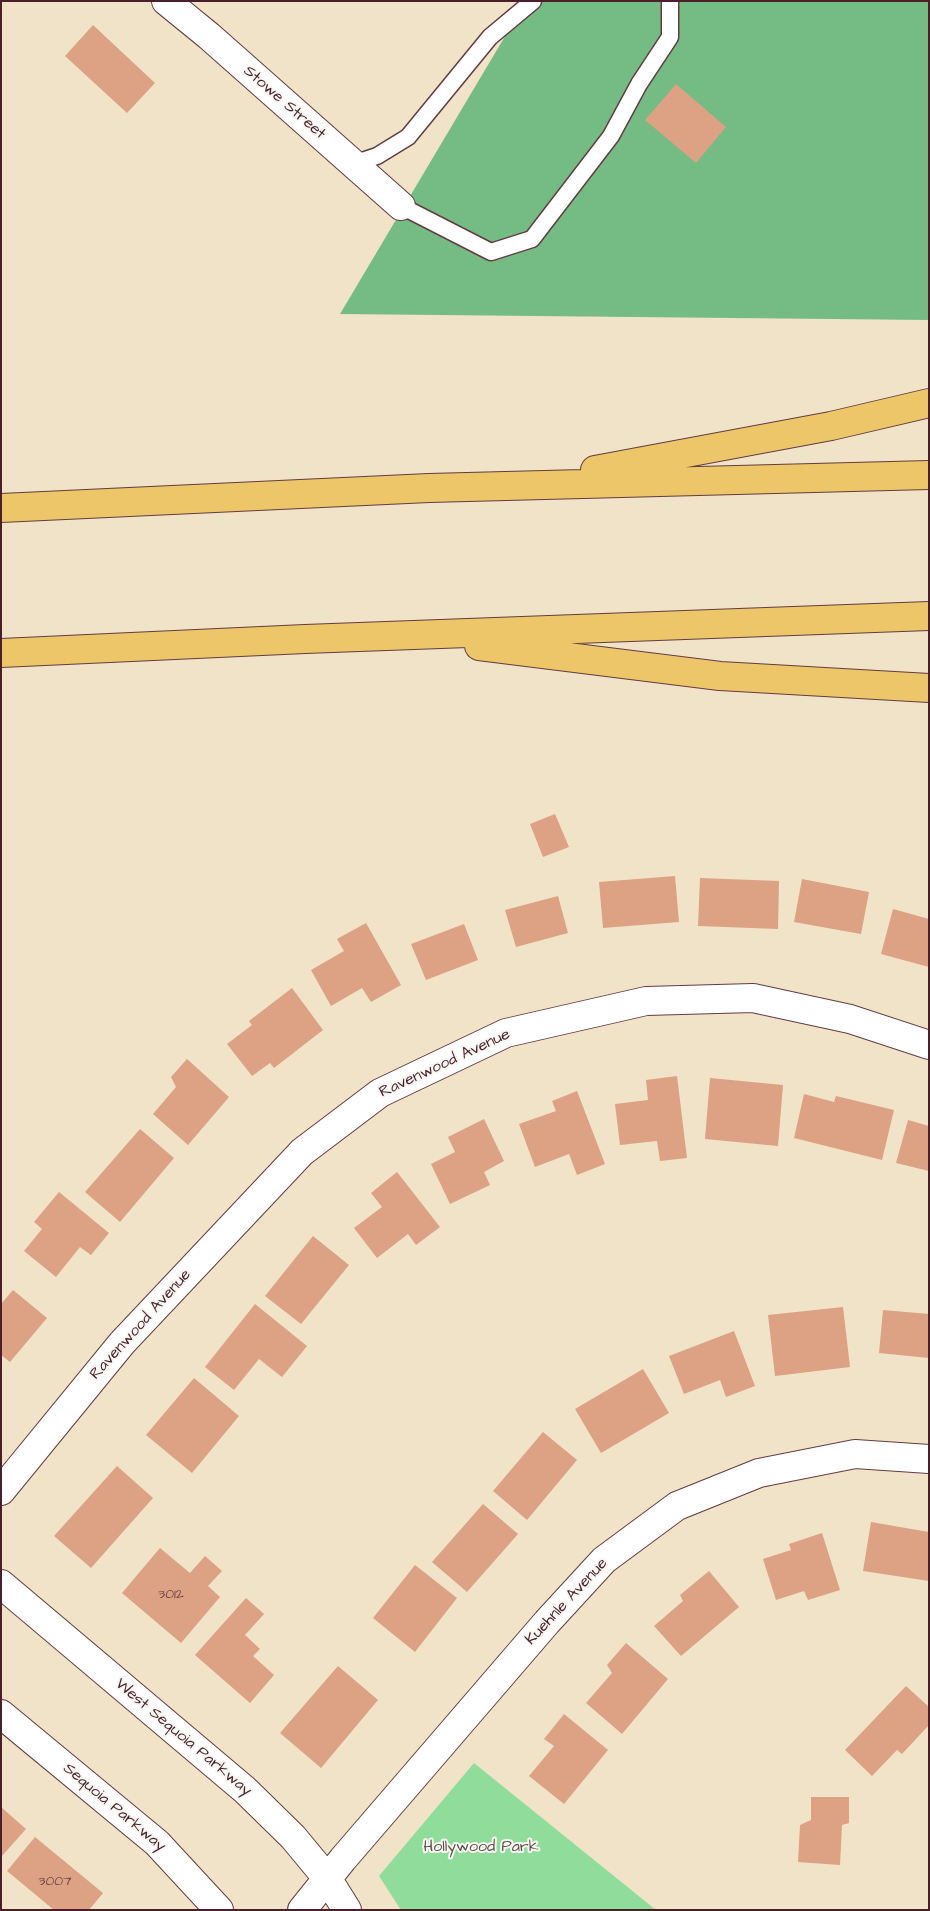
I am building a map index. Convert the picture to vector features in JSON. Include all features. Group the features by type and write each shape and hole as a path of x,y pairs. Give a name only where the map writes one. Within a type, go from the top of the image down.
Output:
{"highway":[{"path":"511,486 831,426 929,403"},
{"path":"1,508 429,488 929,474"},
{"path":"1,653 305,639 929,616"},
{"path":"398,636 720,676 929,688"}],"street":[{"name":"Stowe Street","path":"166,1 209,36 401,206"},
{"name":"Ravenwood Avenue","path":"1,1491 122,1342 302,1152 380,1093 506,1033 646,1001 753,998 850,1019 929,1045"},
{"name":"Kuehnle Avenue","path":"302,1910 327,1878 541,1629 604,1560 677,1506 759,1473 855,1454 929,1459"},
{"name":"West Sequoia Parkway","path":"1,1584 245,1790 293,1837 327,1878 347,1910"},
{"name":"Sequoia Parkway","path":"1,1714 157,1843 219,1910"}],"lane":[{"path":"353,164 377,156 408,137 490,37 533,1"},
{"path":"401,206 490,252 532,239 611,136 639,84 670,37 670,1"}],"green space":[{"path":"526,1 929,1 929,320 340,314"},
{"name":"Hollywood Park","path":"474,1763 656,1910 401,1910 379,1876"}],"building":[{"path":"93,25 155,83 127,113 65,56"},
{"path":"676,84 726,127 696,163 645,120"},
{"path":"555,814 569,847 543,857 530,824"},
{"path":"675,876 679,922 603,928 599,882"},
{"path":"700,878 779,881 778,929 698,926"},
{"path":"802,879 869,892 861,934 794,922"},
{"path":"558,896 568,933 516,947 505,910"},
{"path":"893,909 929,919 929,967 881,954"},
{"path":"366,923 401,985 371,1002 362,988 331,1006 311,970 344,951 337,939"},
{"path":"464,924 478,960 426,980 411,944"},
{"path":"292,988 323,1030 274,1068 270,1063 252,1076 227,1044 252,1025 249,1021"},
{"path":"187,1059 229,1097 188,1145 153,1114 176,1087 171,1077"},
{"path":"677,1076 687,1158 660,1161 657,1141 620,1145 615,1104 648,1100 646,1080"},
{"path":"710,1078 783,1085 778,1146 705,1139"},
{"path":"577,1091 605,1164 577,1175 569,1154 535,1167 519,1124 556,1111 552,1101"},
{"path":"804,1094 834,1102 836,1096 894,1110 882,1160 794,1138"},
{"path":"484,1119 504,1161 484,1172 490,1185 450,1204 431,1164 455,1152 448,1137"},
{"path":"908,1120 929,1126 929,1171 896,1163"},
{"path":"140,1129 174,1158 120,1222 85,1192"},
{"path":"397,1172 440,1227 416,1245 408,1234 377,1258 354,1228 382,1207 371,1193"},
{"path":"59,1192 109,1233 91,1255 80,1247 56,1277 24,1251 42,1229 34,1222"},
{"path":"313,1236 349,1265 301,1324 265,1296"},
{"path":"13,1290 47,1318 10,1362 1,1355 1,1304"},
{"path":"255,1304 307,1346 282,1377 259,1359 234,1390 205,1367"},
{"path":"843,1307 850,1367 775,1376 768,1315"},
{"path":"883,1310 929,1314 929,1358 879,1353"},
{"path":"734,1331 755,1386 726,1397 720,1380 684,1394 669,1356"},
{"path":"643,1369 669,1413 601,1453 575,1409"},
{"path":"194,1378 239,1416 192,1473 146,1435"},
{"path":"543,1432 577,1460 527,1520 493,1491"},
{"path":"117,1466 153,1498 91,1568 54,1536"},
{"path":"483,1504 518,1534 467,1592 432,1562"},
{"path":"871,1522 929,1532 929,1581 863,1571"},
{"path":"822,1533 840,1590 808,1600 804,1591 776,1600 763,1559 791,1550 789,1544"},
{"path":"160,1548 190,1573 205,1556 222,1571 208,1586 220,1597 181,1643 122,1593"},
{"path":"415,1565 457,1598 415,1652 373,1618"},
{"path":"709,1571 739,1607 681,1656 654,1626 683,1601 680,1595"},
{"path":"246,1598 264,1614 245,1635 260,1649 253,1656 274,1675 250,1703 195,1655"},
{"path":"626,1643 668,1679 622,1734 586,1703 612,1673 607,1665"},
{"path":"338,1666 378,1700 321,1768 280,1733"},
{"path":"906,1686 929,1707 929,1725 902,1754 897,1750 872,1776 845,1750"},
{"path":"564,1714 608,1750 564,1804 529,1776 554,1746 544,1739"},
{"path":"811,1797 849,1797 849,1823 842,1825 840,1865 798,1862 800,1825 811,1820"},
{"path":"1,1807 26,1829 1,1857"},
{"path":"35,1837 103,1893 89,1910 54,1910 7,1871"}]}
